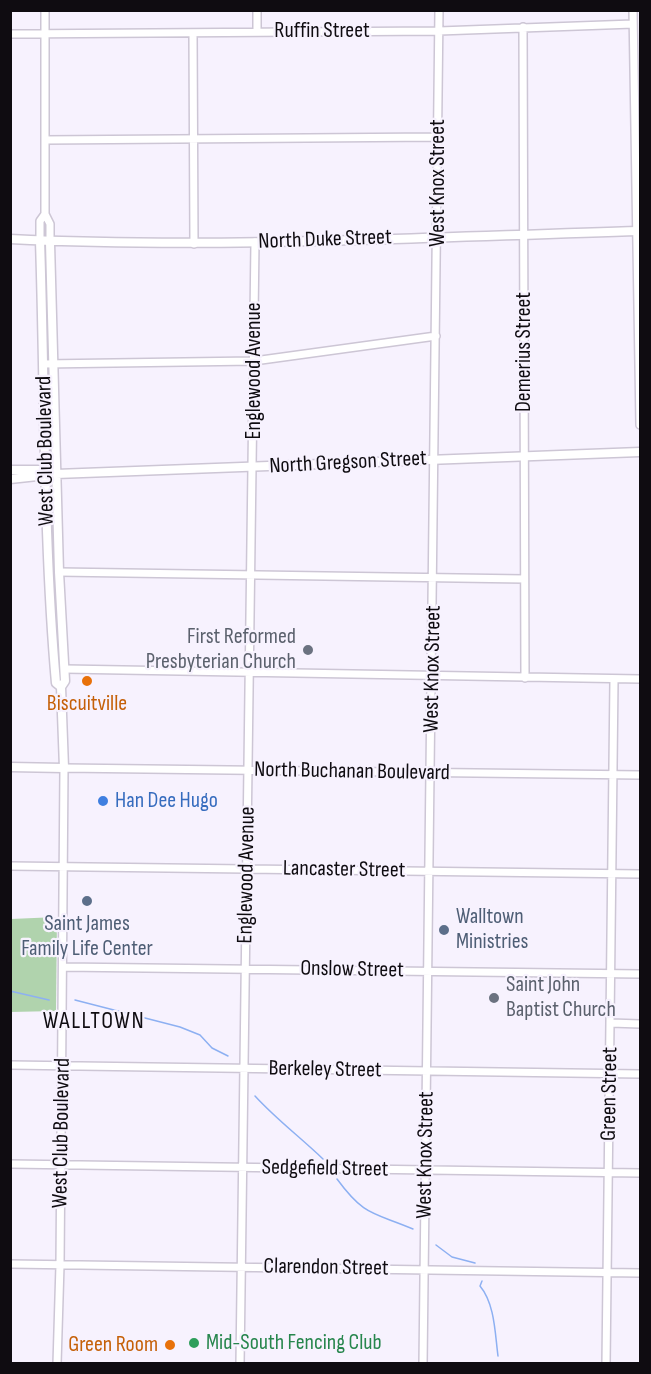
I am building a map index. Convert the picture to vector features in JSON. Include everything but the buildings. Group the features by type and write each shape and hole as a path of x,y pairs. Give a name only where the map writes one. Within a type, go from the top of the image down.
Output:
{"main road":[{"name":"North Duke Street","path":"10,239 50,243 194,244 639,231"},
{"name":"West Club Boulevard","path":"40,241 56,474 65,669 65,681 61,687 64,768"},
{"name":"West Club Boulevard","path":"50,243 45,473 52,646 56,683 61,687"},
{"name":"North Gregson Street","path":"10,470 56,474 640,452"},
{"name":"North Gregson Street","path":"10,479 45,473"},
{"path":"52,646 57,662 65,669"},
{"path":"10,767 64,768"}],"street":[{"name":"West Club Boulevard","path":"45,10 45,214 50,224 50,243"},
{"path":"257,10 257,32"},
{"name":"West Knox Street","path":"423,1364 439,236 439,10"},
{"path":"633,10 639,231 640,425"},
{"name":"Ruffin Street","path":"10,34 439,31 633,24"},
{"name":"Demerius Street","path":"523,27 525,678"},
{"path":"193,33 194,244"},
{"path":"45,140 438,137"},
{"name":"West Club Boulevard","path":"40,241 40,221 45,214"},
{"name":"Englewood Avenue","path":"240,1364 255,242"},
{"path":"48,364 254,361 436,336"},
{"path":"59,572 524,579"},
{"path":"65,669 640,679"},
{"name":"Green Street","path":"606,1364 614,680"},
{"name":"West Club Boulevard","path":"57,1364 60,1265 64,768"},
{"name":"North Buchanan Boulevard","path":"64,768 640,775"},
{"name":"Lancaster Street","path":"10,866 640,874"},
{"name":"Onslow Street","path":"63,966 640,974"},
{"path":"611,1023 640,1024"},
{"name":"Berkeley Street","path":"10,1065 640,1074"},
{"name":"Sedgefield Street","path":"10,1164 640,1173"},
{"name":"Clarendon Street","path":"10,1264 640,1274"}],"green space":[{"path":"57,917 56,1011 11,1012 11,919"}],"waterway":[{"path":"10,991 49,1000"},
{"path":"75,1000 180,1027 200,1035 212,1048 228,1056"},
{"path":"255,1096 323,1159"},
{"path":"337,1179 355,1200 370,1212 413,1229"},
{"path":"436,1245 452,1257 475,1263"},
{"path":"482,1281 480,1286 489,1301 494,1320 498,1356"}],"place":[{"name":"First Reformed Presbyterian Church","path":"308,650"},
{"name":"Biscuitville","path":"87,681"},
{"name":"Han Dee Hugo","path":"103,801"},
{"name":"Saint James Family Life Center","path":"87,901"},
{"name":"Walltown Ministries","path":"444,930"},
{"name":"Saint John Baptist Church","path":"494,998"},
{"name":"Mid-South Fencing Club","path":"194,1343"},
{"name":"Green Room","path":"170,1345"}],"district":[{"name":"WALLTOWN","path":"94,1022"}]}
